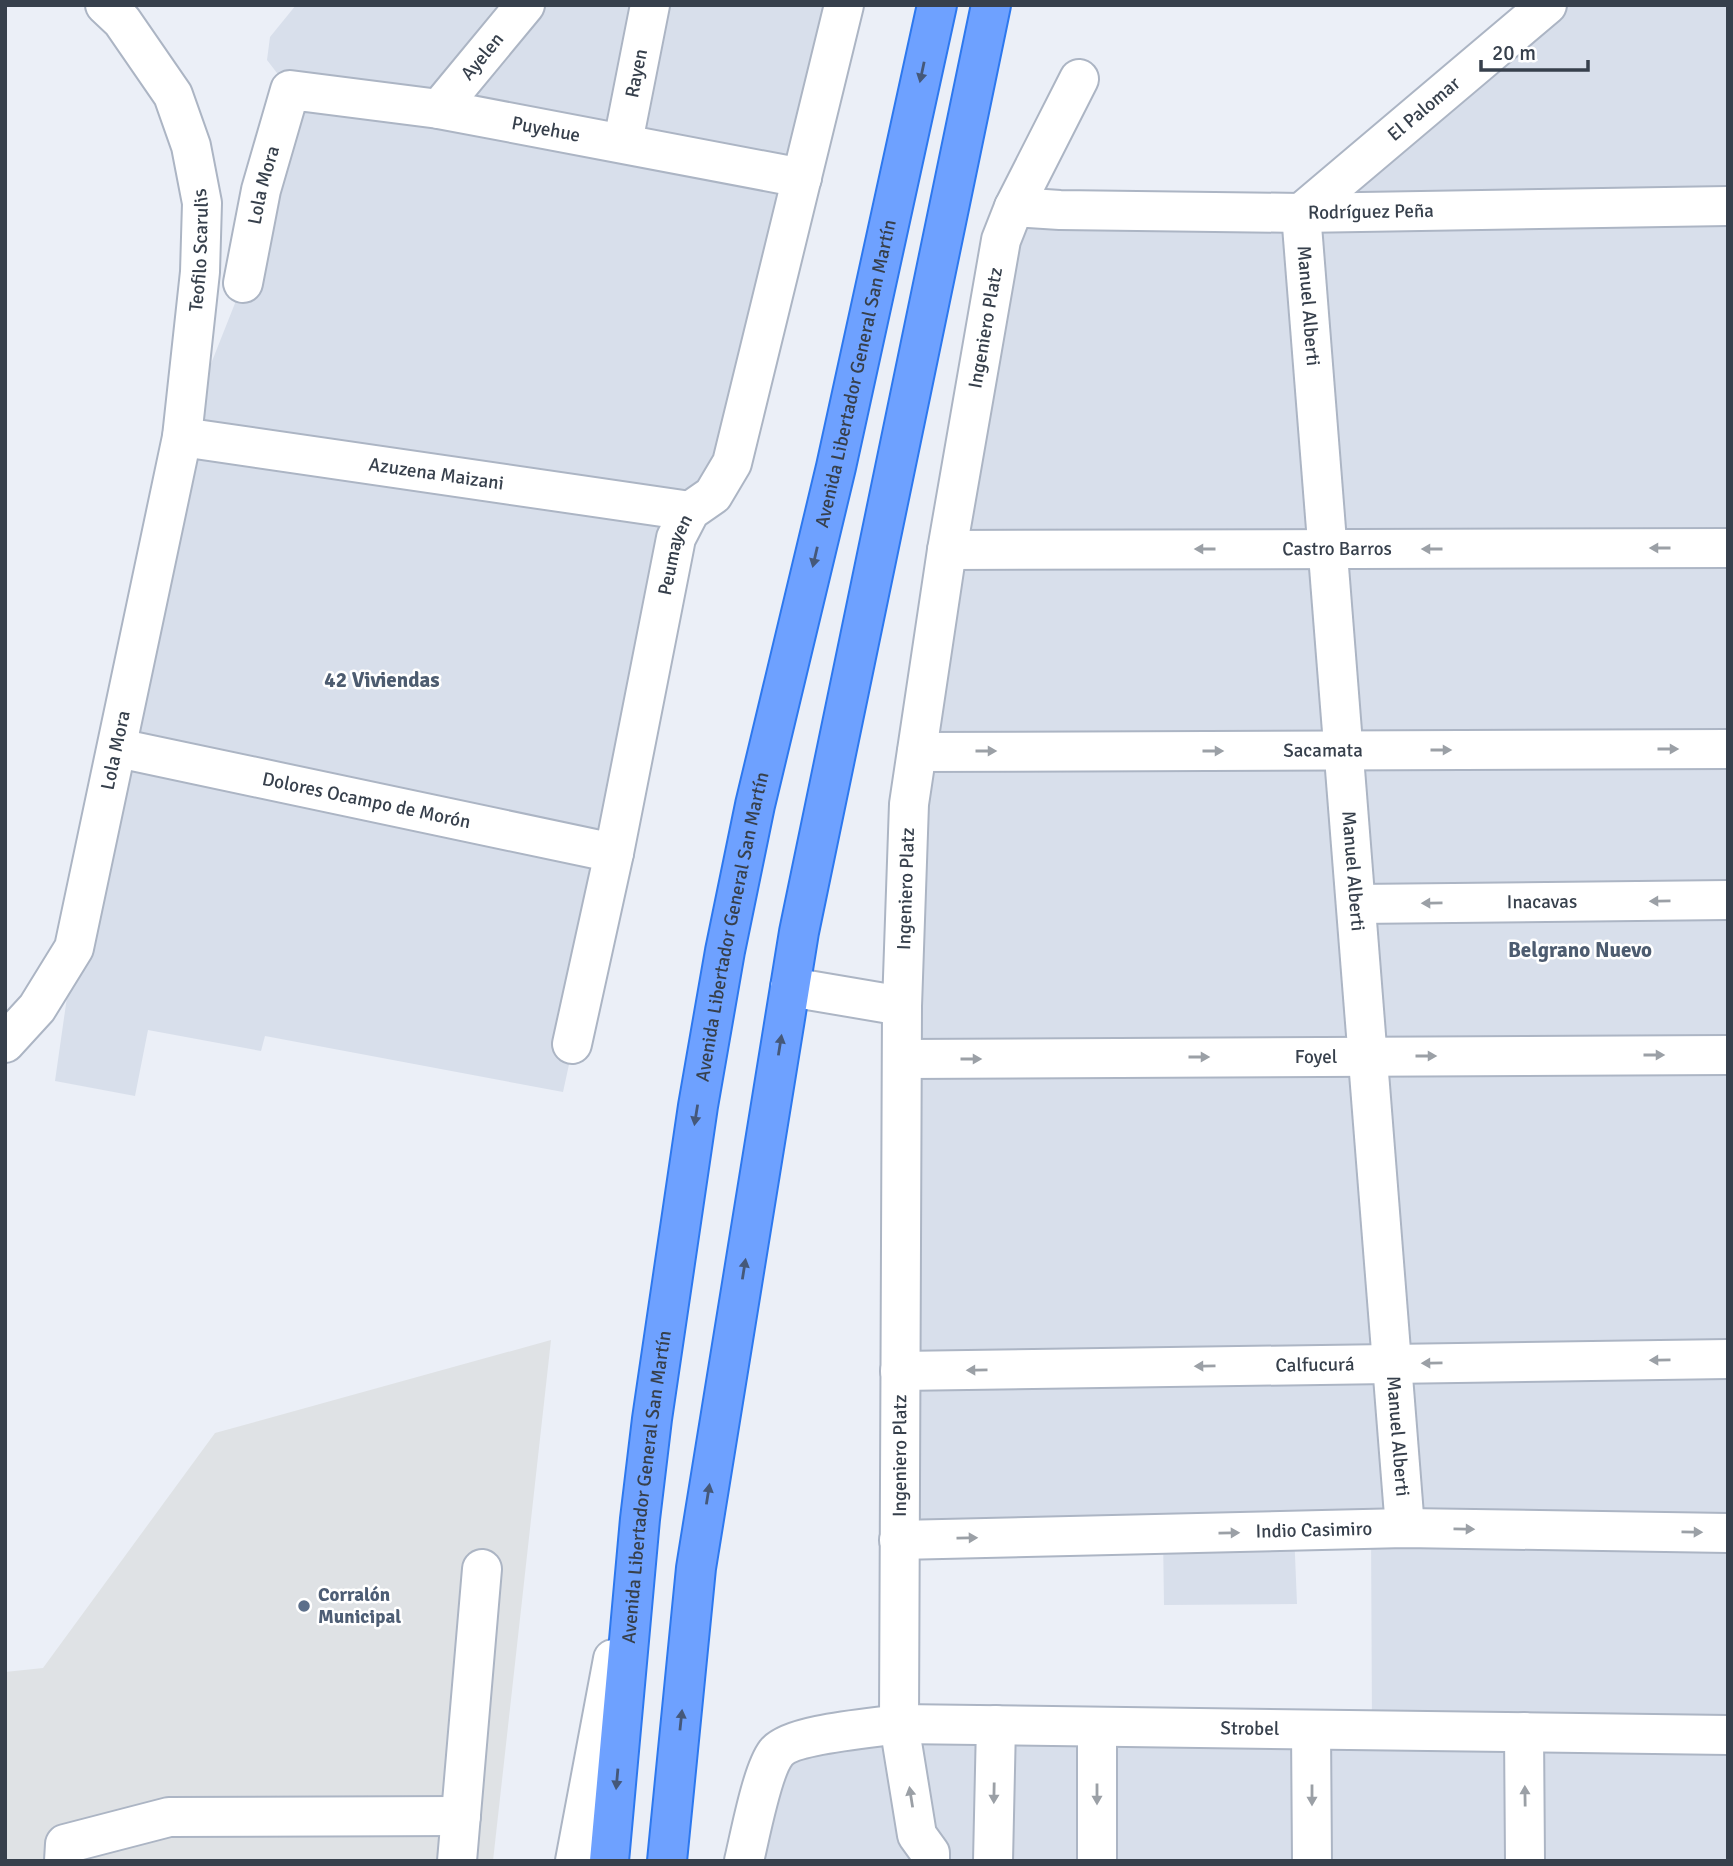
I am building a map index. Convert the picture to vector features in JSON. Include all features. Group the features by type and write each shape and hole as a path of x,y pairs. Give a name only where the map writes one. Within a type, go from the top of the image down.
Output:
{"highway":[{"name":"Avenida Libertador General San Martín","path":"609,1861 640,1519 698,1106 725,951 755,805 836,467 937,5"},
{"path":"667,1861 696,1568 799,932 991,5"}],"street":[{"name":"Teofilo Scarulis","path":"105,5 122,20 173,94 191,146 202,204 201,272 182,437"},
{"name":"Ayelen","path":"439,109 525,5"},
{"name":"Rayen","path":"623,142 650,5"},
{"name":"Peumayen","path":"572,1044 614,853 676,538 690,511 713,495 732,463 844,5"},
{"name":"El Palomar","path":"1301,213 1548,5"},
{"name":"Ingeniero Platz","path":"930,1861 930,1853 917,1835 900,1724 902,1006 909,804 947,550 1001,240 1014,207 1079,79"},
{"name":"Lola Mora","path":"243,283 261,190 290,90"},
{"name":"Puyehue","path":"290,90 439,109 802,177"},
{"name":"Rodríguez Peña","path":"1014,207 1301,213 1728,206"},
{"name":"Manuel Alberti","path":"1301,213 1405,1528"},
{"name":"Azuzena Maizani","path":"182,437 690,511"},
{"name":"Lola Mora","path":"5,1042 37,1008 74,948 182,437"},
{"name":"Castro Barros","path":"947,550 1728,548"},
{"name":"Dolores Ocampo de Morón","path":"118,748 614,853"},
{"name":"Sacamata","path":"917,752 1728,749"},
{"name":"Inacavas","path":"1356,904 1728,900"},
{"path":"790,986 902,1006"},
{"name":"Foyel","path":"903,1059 1728,1055"},
{"name":"Calfucurá","path":"900,1371 1728,1359"},
{"path":"575,1861 640,1519"},
{"name":"Indio Casimiro","path":"899,1540 1405,1528 1728,1532"},
{"path":"457,1861 482,1569"},
{"name":"Strobel","path":"744,1861 768,1770 776,1752 789,1743 822,1735 900,1724 1728,1735"},
{"path":"993,1861 996,1725"},
{"path":"1097,1727 1097,1861"},
{"path":"1311,1730 1312,1861"},
{"path":"1524,1732 1525,1861"},
{"path":"64,1861 65,1844 169,1817 461,1816"}],"shaded area":[{"path":"296,5 844,5 732,463 690,511 563,1092 265,1036 261,1051 148,1030 135,1096 55,1081 74,948 182,437 243,283 290,90 267,60 270,37"},
{"path":"1547,5 1728,5 1728,1861 744,1861 789,1743 1372,1730 1371,1529 1294,1531 1297,1604 1164,1605 1163,1535 899,1540 909,804 1014,207 1301,213"},
{"name":"Corralón Municipal","path":"551,1340 493,1861 5,1861 5,1672 43,1668 215,1433"}],"place":[{"name":"Corralón Municipal","path":"304,1606"}],"district":[{"name":"42 Viviendas","path":"382,680"},
{"name":"Belgrano Nuevo","path":"1580,950"}]}
